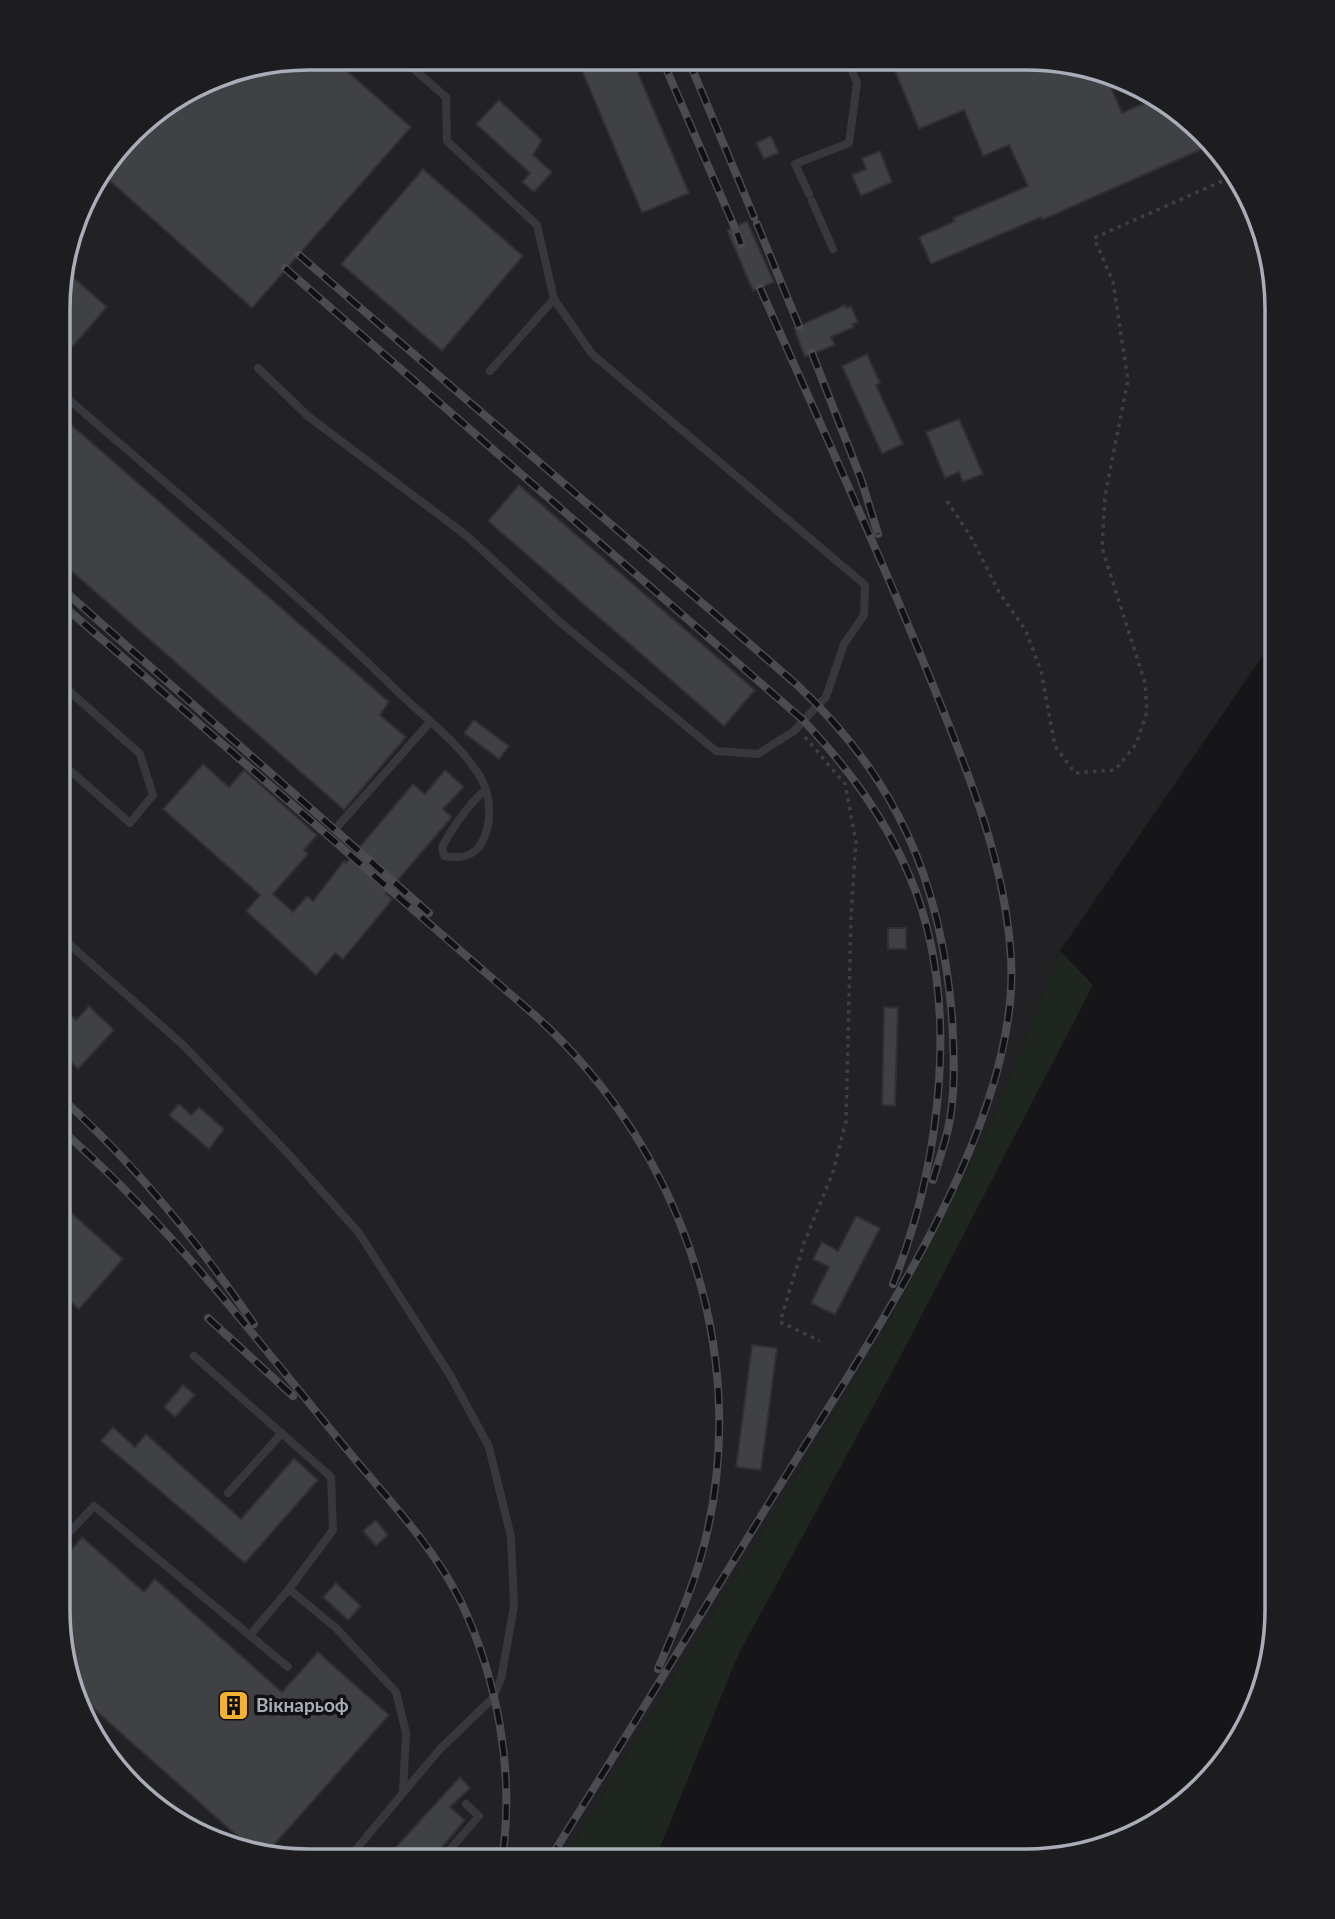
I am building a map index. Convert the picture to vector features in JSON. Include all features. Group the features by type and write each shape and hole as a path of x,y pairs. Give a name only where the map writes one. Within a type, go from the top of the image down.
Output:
{"lane":[{"path":"833,249 795,164 849,143 857,83 852,70"},
{"path":"258,368 309,417 467,536 561,624 716,751 758,754 797,728 826,697 844,644 864,615 865,585 592,354 554,299 537,225 447,141 446,97 416,71"},
{"path":"490,371 554,299"},
{"path":"70,401 346,640 464,753 485,790 489,804 488,832 477,849 458,859 444,856 442,847 453,828 468,806 485,790"},
{"path":"70,693 140,754 153,795 130,823 70,771"},
{"path":"338,826 430,722"},
{"path":"70,945 182,1044 283,1148 359,1233 450,1375 489,1447 511,1537 514,1606 508,1651 493,1698 403,1791 356,1849"},
{"path":"194,1356 331,1477 333,1530 251,1634"},
{"path":"228,1493 282,1433"},
{"path":"70,1532 94,1506 288,1667"},
{"path":"289,1589 337,1628 396,1692 406,1732 403,1791"},
{"path":"450,1849 479,1816 466,1804"}],"path":[{"path":"947,501 971,537 999,592 1026,631 1041,671 1055,746 1075,773 1115,770 1136,744 1147,712 1145,683 1102,548 1105,496 1128,380 1113,282 1094,238 1227,179"},
{"path":"797,728 845,784 856,841 851,915 846,1121 834,1171 804,1243 780,1322 820,1341"}],"shaded area":[{"path":"293,71 1057,72 1103,83 1159,110 1184,129 1206,151 1225,176 1252,232 1264,293 1265,653 1060,951 992,1122 880,1339 570,1849 309,1849 247,1841 218,1831 176,1809 151,1790 129,1768 110,1743 83,1687 75,1657 70,1610 70,309 72,278 83,232 110,176 129,151 151,129 189,102 232,83"},
{"path":"1060,951 1093,985 899,1359 738,1655 659,1849 570,1849 880,1339 992,1122"}],"building":[{"path":"895,70 1057,72 1088,78 1111,86 1122,113 1146,103 1184,129 1203,148 1042,220 1041,217 931,264 919,237 955,221 953,218 1028,186 1009,145 983,156 964,110 919,129"},
{"path":"293,71 347,71 411,127 252,308 108,179 129,151 151,129 189,102 218,88 262,75"},
{"path":"582,71 637,71 689,193 642,213"},
{"path":"499,100 542,140 533,155 552,172 534,192 522,182 530,173 476,124"},
{"path":"771,136 779,153 764,159 756,143"},
{"path":"880,151 892,182 861,196 852,175 866,169 862,158"},
{"path":"423,169 523,256 442,351 341,264"},
{"path":"747,221 774,282 753,291 727,230"},
{"path":"72,276 107,307 70,350"},
{"path":"845,305 846,308 851,306 858,322 853,324 854,327 831,337 835,345 805,357 794,328"},
{"path":"867,354 880,383 876,385 903,444 882,454 842,366"},
{"path":"959,419 983,474 963,482 959,472 945,478 926,432"},
{"path":"70,424 389,702 380,715 406,737 344,810 70,570"},
{"path":"519,485 755,690 724,726 488,521"},
{"path":"474,720 509,746 499,759 464,733"},
{"path":"203,764 229,787 244,770 317,835 304,850 308,854 273,894 293,912 307,896 313,901 344,861 346,863 413,784 425,794 445,770 464,787 443,809 452,817 386,894 392,899 388,905 343,959 335,953 316,975 246,911 260,895 163,809"},
{"path":"888,928 906,928 906,949 888,949"},
{"path":"89,1006 114,1030 78,1069 70,1061 70,1014 76,1020"},
{"path":"884,1007 898,1008 895,1106 882,1105"},
{"path":"179,1104 191,1115 199,1107 224,1129 209,1149 169,1115"},
{"path":"70,1212 123,1259 79,1309 70,1301"},
{"path":"856,1216 880,1228 835,1315 811,1303 829,1267 813,1259 822,1242 838,1251"},
{"path":"752,1345 777,1348 761,1470 736,1467"},
{"path":"183,1385 195,1395 175,1417 164,1407"},
{"path":"113,1427 135,1447 146,1434 241,1519 294,1458 318,1480 245,1563 101,1441"},
{"path":"376,1520 388,1535 376,1546 363,1531"},
{"name":"Вікнарьоф","path":"82,1537 144,1592 155,1579 282,1692 318,1652 389,1715 273,1846 240,1839 91,1707 75,1657 70,1610 70,1551"},
{"path":"336,1583 361,1606 348,1620 323,1597"},
{"path":"460,1777 470,1788 450,1807 465,1820 440,1849 394,1849"}],"railway":[{"path":"667,70 734,226"},
{"path":"693,70 754,217"},
{"path":"757,224 799,326"},
{"path":"737,233 741,244"},
{"path":"299,255 796,684 831,720 861,757 887,795 908,835 937,921 946,968 952,1017 953,1088 951,1116 933,1180"},
{"path":"285,268 803,720 835,756 877,813 910,877 926,925 936,975 940,1028 939,1081 933,1134 910,1237 893,1284"},
{"path":"556,1849 849,1375 929,1237 963,1165 990,1094 1007,1024 1011,958 1007,921 1001,884 981,812 908,624 760,288"},
{"path":"812,353 861,479 878,534"},
{"path":"70,596 429,913"},
{"path":"70,612 539,1019 590,1073 634,1133 669,1198 696,1267 712,1339 719,1413 715,1487 700,1560 658,1669"},
{"path":"70,1106 139,1175 210,1263 254,1324"},
{"path":"70,1138 173,1240 407,1521 450,1581 474,1632 494,1695 506,1794 503,1849"},
{"path":"208,1318 293,1396"}],"place":[{"name":"Вікнарьоф","path":"233,1705"}]}
